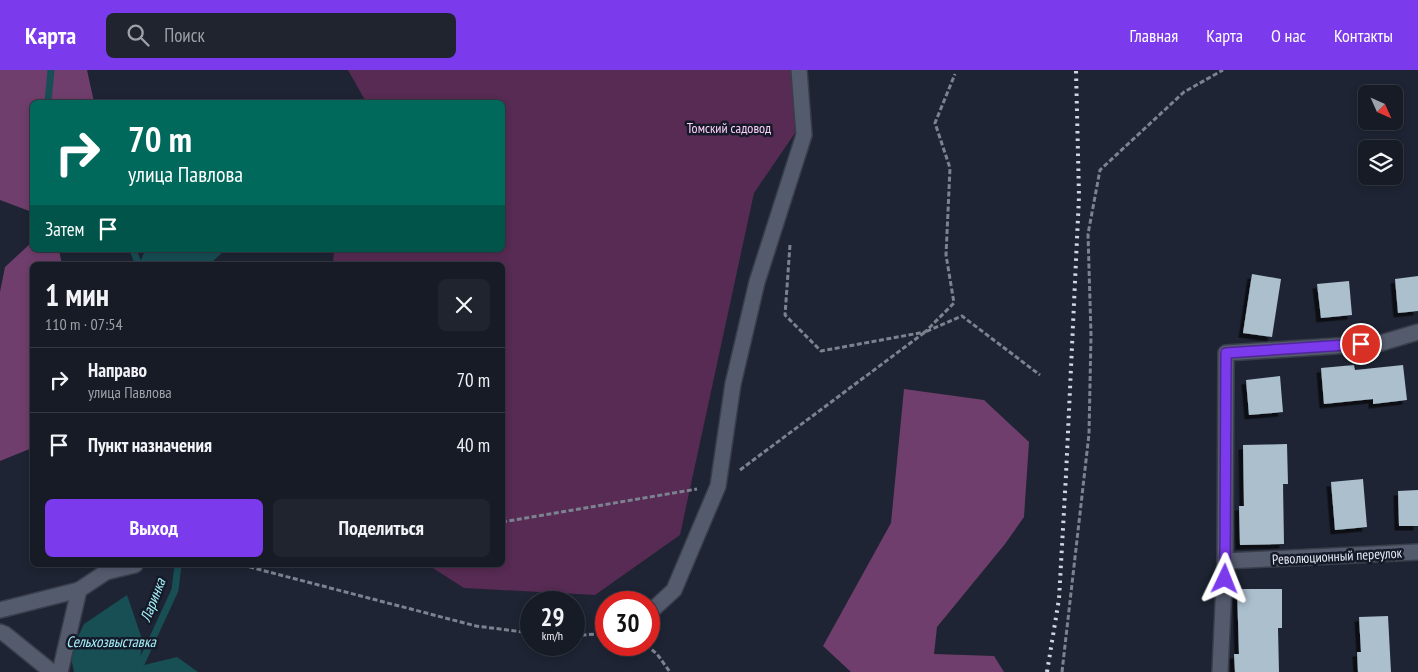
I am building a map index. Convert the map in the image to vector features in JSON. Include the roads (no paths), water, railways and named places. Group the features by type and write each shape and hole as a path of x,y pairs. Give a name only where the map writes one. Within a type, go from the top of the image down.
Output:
{"street":[{"path":"660,603 674,590 718,486 733,384 757,282 804,135 799,70"},
{"path":"1220,672 1226,561 1226,353 1381,343 1418,332"},
{"name":"Революционный переулок","path":"1226,561 1418,552"},
{"path":"0,610 78,590 106,572 127,567"},
{"path":"60,672 78,590"},
{"path":"0,632 52,672"}],"water":[{"path":"144,252 223,252 212,262 140,262"},
{"name":"Сельхозвыставка","path":"127,595 142,639 140,666 177,657 198,672 74,672 70,653 84,624"}],"waterway":[{"name":"Ларинка","path":"48,100 51,70"},
{"name":"Ларинка","path":"134,252 138,262"},
{"name":"Ларинка","path":"140,672 140,666 175,590 178,567"}],"railway":[{"path":"1047,672 1059,599 1066,475 1079,196 1076,70"}],"park label":[{"name":"Томский садовод","path":"729,128"}]}
